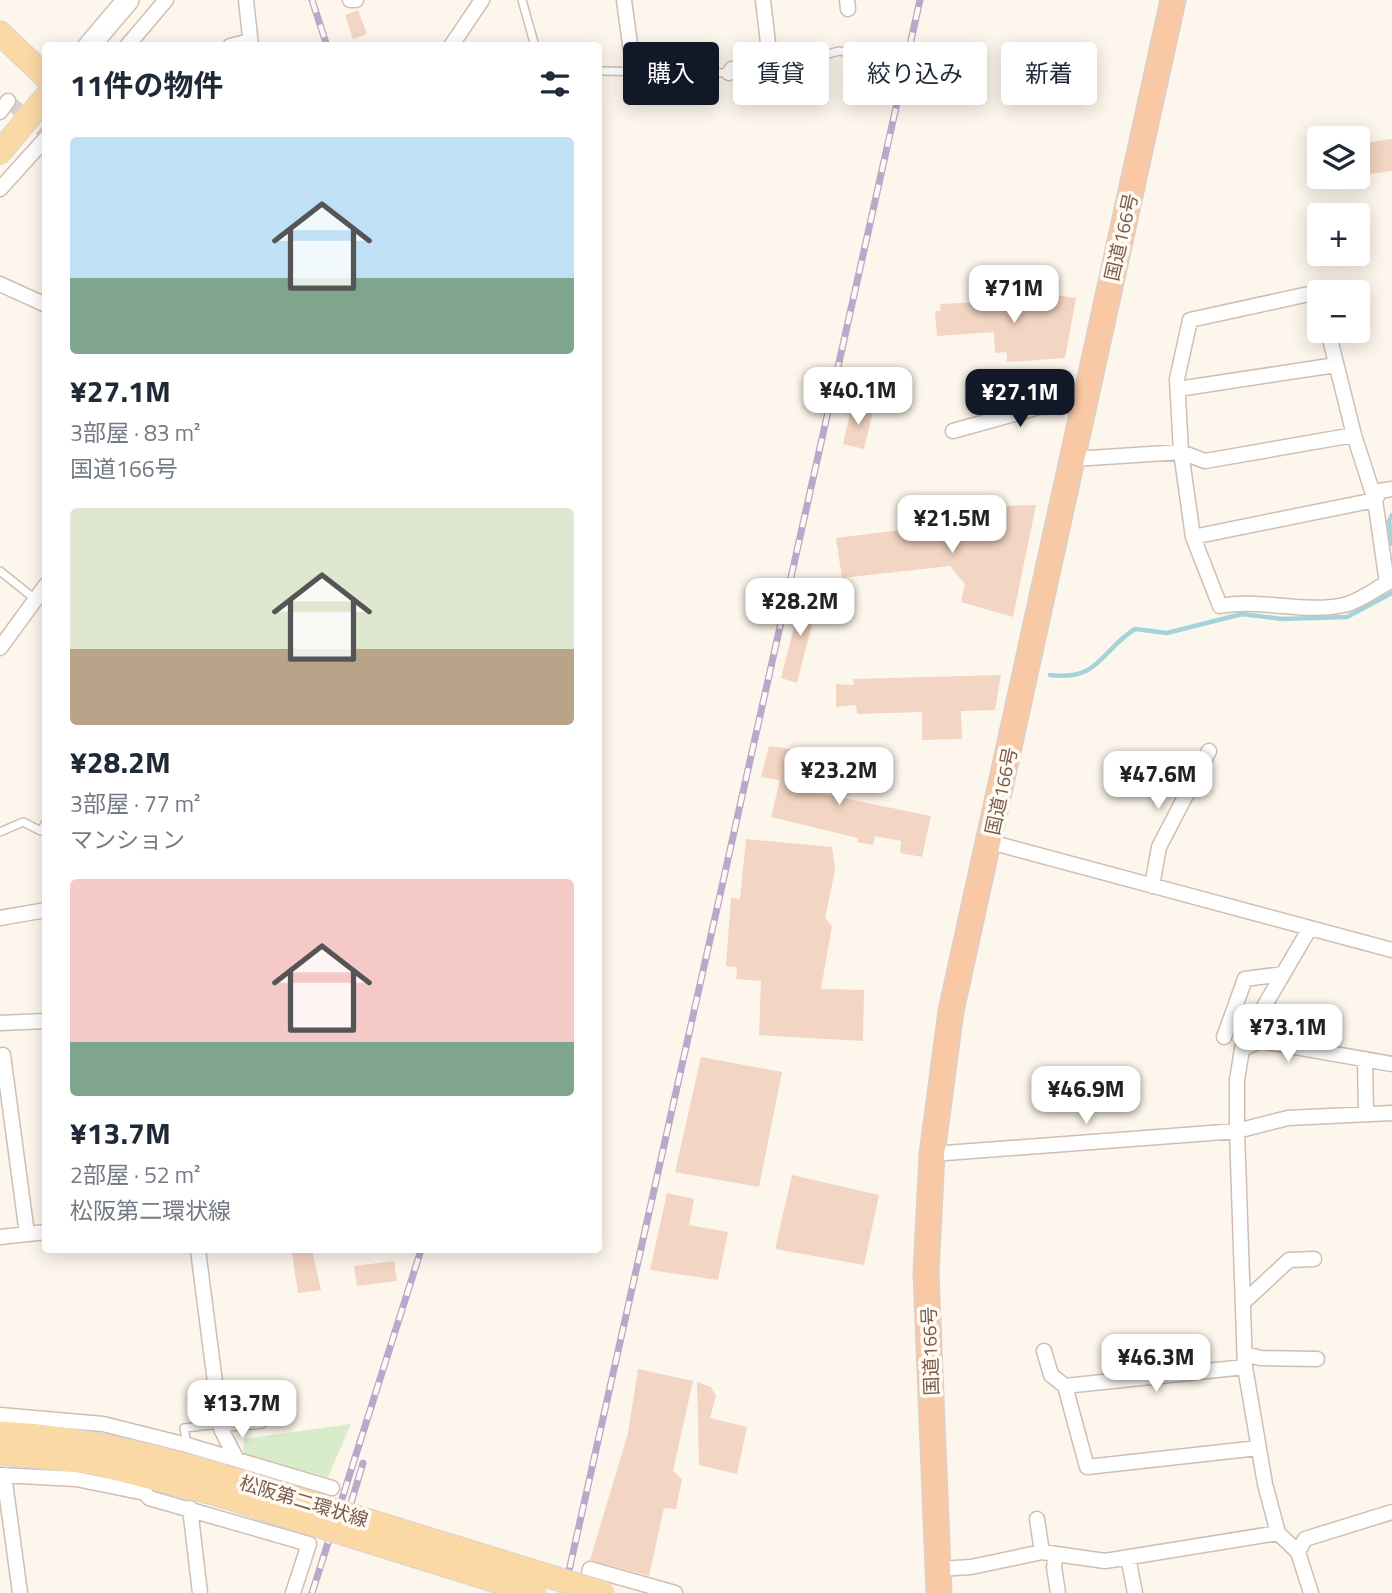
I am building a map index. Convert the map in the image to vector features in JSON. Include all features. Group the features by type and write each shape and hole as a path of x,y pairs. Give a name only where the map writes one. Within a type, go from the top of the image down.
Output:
{"highway":[{"name":"国道166号","path":"939,1581 926,1273 932,1154 951,1011 1173,0"}],"main road":[{"path":"92,42 128,0"},
{"path":"0,33 42,73"},
{"path":"0,152 42,102"},
{"name":"松阪第二環状線","path":"0,1433 48,1436 142,1452 603,1593"},
{"name":"松阪第二環状線","path":"1,1467 90,1462 226,1477 535,1593"}],"street":[{"path":"130,42 166,0"},
{"path":"246,0 251,42"},
{"path":"350,0 356,0"},
{"path":"453,42 482,0"},
{"path":"624,0 630,42"},
{"path":"763,0 768,42"},
{"path":"729,73 733,69"},
{"path":"0,189 42,142"},
{"path":"0,285 42,303"},
{"path":"1307,294 1190,320 1178,389 1181,452 1193,537 1220,606 1245,601 1299,609 1346,605 1387,583 1375,500 1354,435 1331,343"},
{"path":"1178,389 1336,365"},
{"path":"953,431 1039,407 1084,404"},
{"path":"1074,459 1181,452 1205,461 1354,435"},
{"path":"1193,537 1375,500 1380,491 1392,489"},
{"path":"0,648 42,590"},
{"path":"1152,886 1159,847 1209,751"},
{"path":"990,842 1392,950"},
{"path":"0,918 42,911"},
{"path":"1248,1034 1310,928"},
{"path":"1224,1037 1245,979 1283,974"},
{"path":"1263,1008 1305,1029"},
{"path":"0,1023 42,1021"},
{"path":"1311,1593 1298,1552 1278,1532 1258,1448 1246,1360 1237,1131 1237,1080 1241,1049 1260,1041 1392,1064"},
{"path":"3,1055 27,1234"},
{"path":"1365,1059 1366,1114"},
{"path":"932,1154 1237,1131 1288,1118 1392,1113"},
{"path":"0,1237 42,1232"},
{"path":"198,1253 226,1477"},
{"path":"1245,1301 1289,1260 1314,1259"},
{"path":"1044,1351 1051,1375 1065,1386 1087,1467 1258,1448"},
{"path":"1065,1386 1260,1358 1317,1359"},
{"path":"0,1415 103,1424 187,1445 226,1477 332,1488"},
{"path":"221,1424 260,1421"},
{"path":"20,1593 1,1467 145,1493 149,1498 309,1544 293,1593"},
{"path":"190,1508 200,1593"},
{"path":"1298,1552 1305,1539 1392,1512"},
{"path":"1037,1519 1054,1567 1058,1593"},
{"path":"939,1581 971,1567 1049,1553 1105,1560 1278,1532"},
{"path":"1128,1557 1135,1593"},
{"path":"585,1593 590,1569 675,1593"}],"lane":[{"path":"522,0 534,42"},
{"path":"602,71 729,73"},
{"path":"0,571 35,599"},
{"path":"0,832 23,821 42,829"},
{"path":"187,1445 184,1428 221,1424"}],"green space":[{"path":"351,1424 328,1477 243,1454 244,1439"}],"building":[{"path":"358,10 367,34 353,39 345,15"},
{"path":"1392,139 1392,171 1370,174 1370,142"},
{"path":"1048,294 1076,298 1065,358 1007,362 1007,352 995,353 994,332 937,336 935,311 941,311 940,304 1047,299"},
{"path":"852,406 873,411 864,449 843,444"},
{"path":"1036,505 1013,617 961,602 965,584 950,566 842,578 836,538 999,518 1002,506"},
{"path":"803,592 819,597 797,683 781,678"},
{"path":"1001,675 995,710 961,711 962,739 922,740 922,712 857,714 856,705 836,707 836,684 854,685 853,679"},
{"path":"769,746 810,752 804,790 931,816 922,857 900,853 901,841 875,836 873,845 857,842 858,838 771,817 780,780 761,777"},
{"path":"746,839 832,847 835,870 825,918 832,926 821,989 864,990 863,1041 759,1035 761,981 736,979 737,967 726,966 731,898 740,899"},
{"path":"701,1057 782,1072 759,1187 675,1172"},
{"path":"792,1175 879,1195 864,1265 775,1249"},
{"path":"667,1193 694,1199 689,1225 728,1232 718,1280 650,1270"},
{"path":"292,1253 313,1253 321,1290 298,1293"},
{"path":"394,1261 397,1281 357,1286 354,1266"},
{"path":"638,1369 693,1381 673,1471 682,1479 676,1509 664,1508 649,1576 590,1560 628,1433"},
{"path":"697,1382 711,1387 716,1396 710,1418 747,1427 737,1474 699,1465"}],"waterway":[{"path":"1392,515 1389,521 1392,544"},
{"path":"1050,675 1067,676 1090,669 1135,629 1167,633 1242,614 1282,619 1347,617 1392,593"}],"tunnel":[{"path":"8,101 42,130"}],"railway":[{"path":"312,0 326,42"},
{"path":"564,1593 920,0"},
{"path":"312,1593 420,1253"},
{"path":"343,1530 363,1463"}]}
